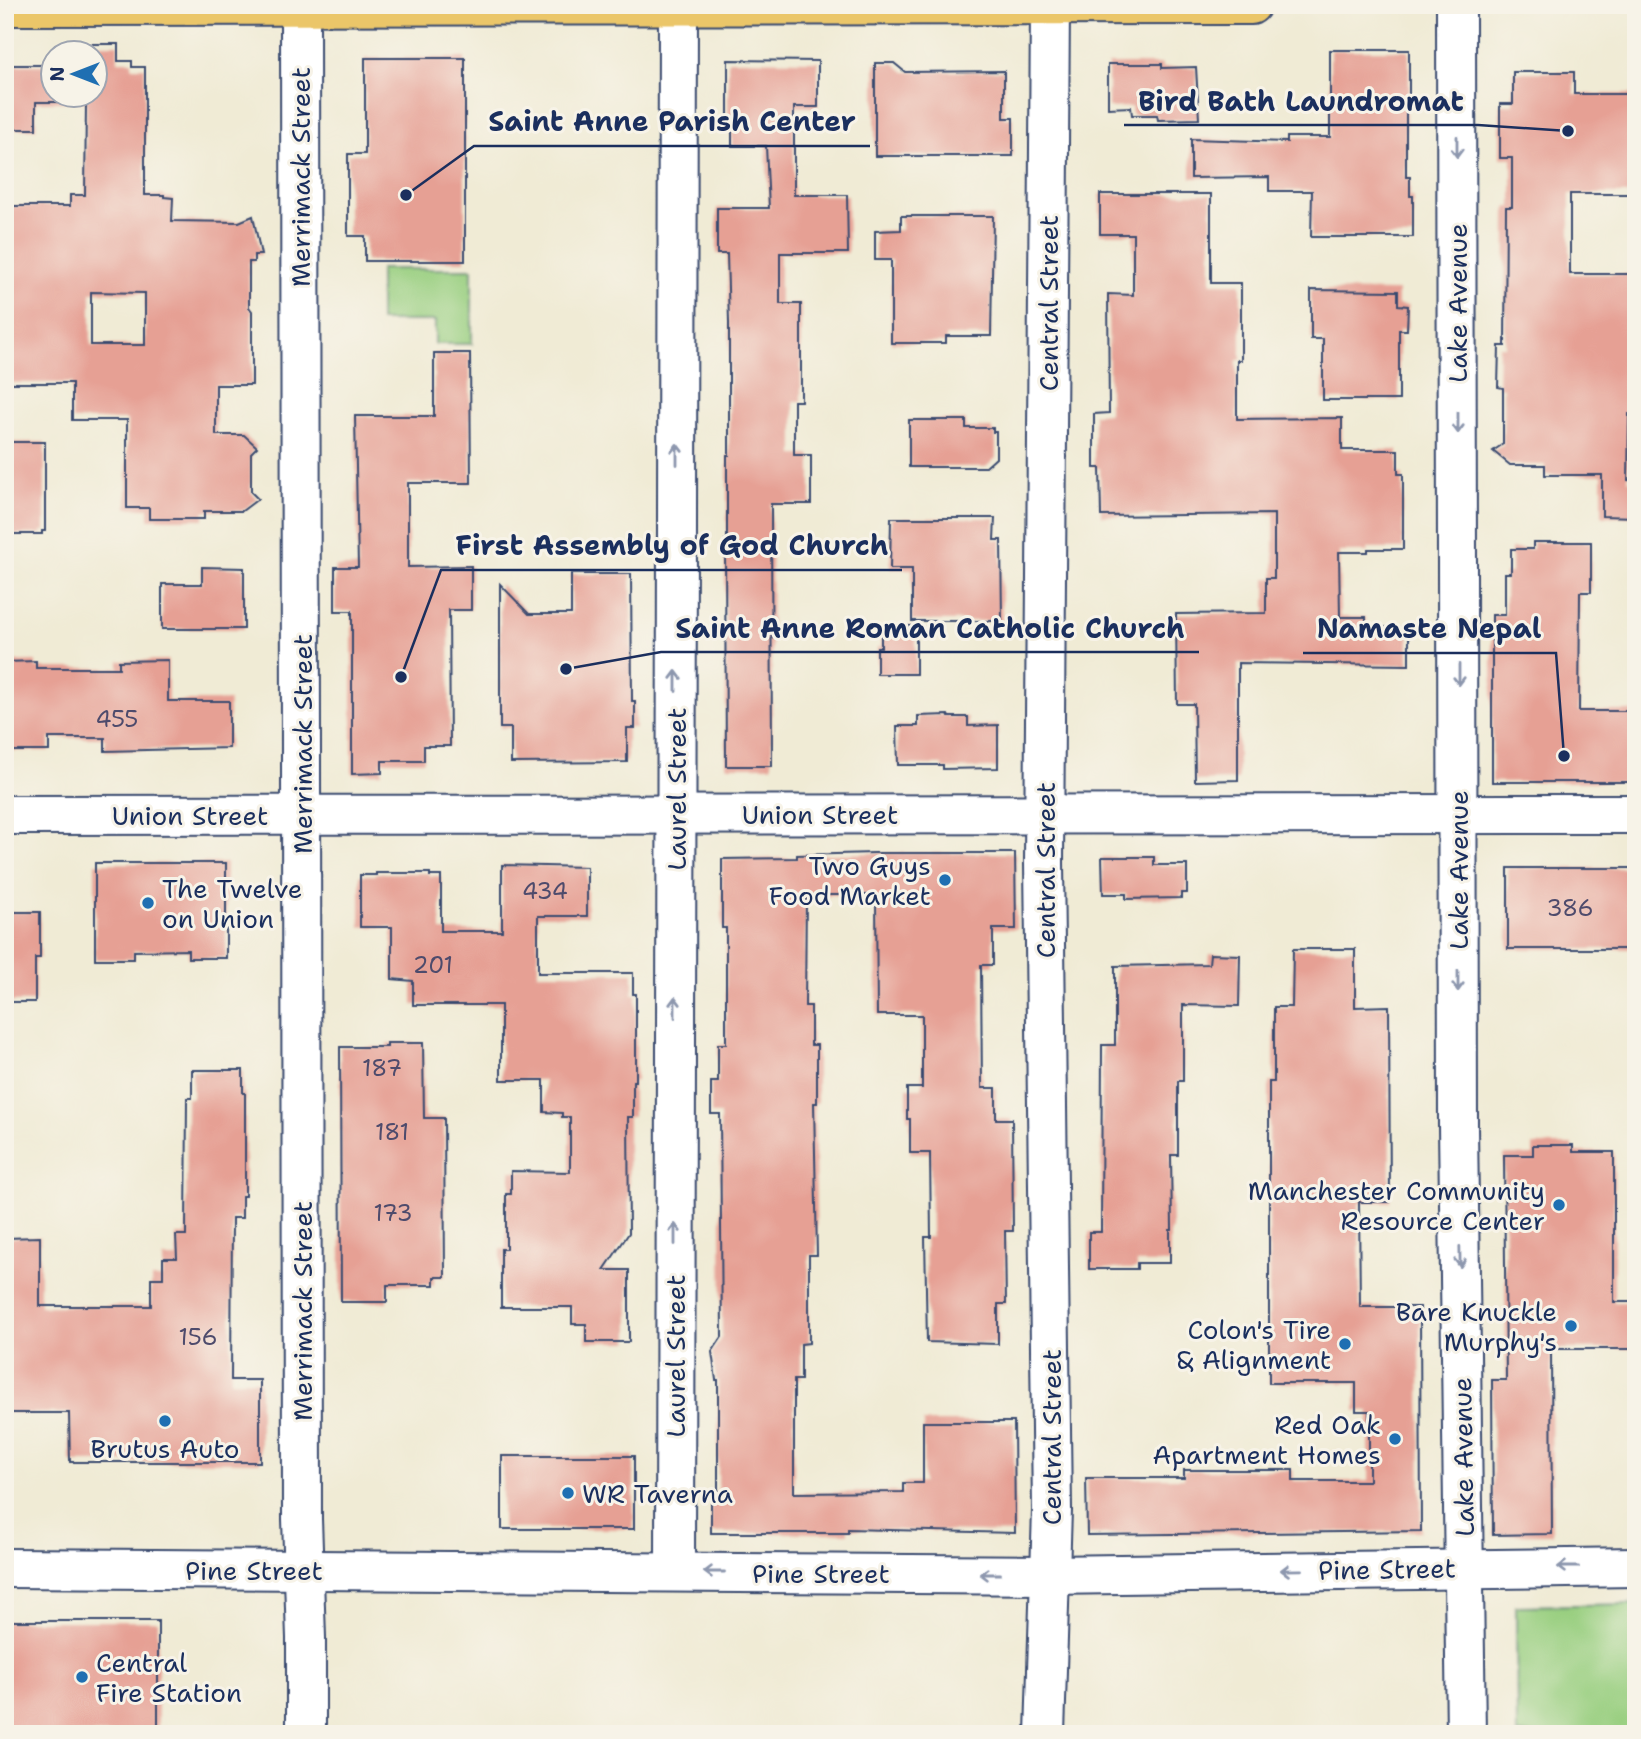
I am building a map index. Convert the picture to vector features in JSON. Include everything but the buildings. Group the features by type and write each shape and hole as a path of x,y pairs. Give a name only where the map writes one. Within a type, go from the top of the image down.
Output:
{"main road":[{"path":"5,6 1251,5"}],"street":[{"name":"Merrimack Street","path":"300,5 306,1734"},
{"name":"Laurel Street","path":"675,1572 678,5"},
{"name":"Central Street","path":"1045,1734 1051,1420 1045,814 1050,5"},
{"name":"Lake Avenue","path":"1456,5 1459,705 1457,814 1466,1734"},
{"name":"Union Street","path":"5,815 1636,814"},
{"name":"Pine Street","path":"5,1568 1050,1575 1636,1567"}],"green space":[{"path":"380,269 472,269 472,344 435,344 435,321 380,321"},
{"path":"1636,1604 1636,1734 1517,1734 1516,1606"}],"place":[{"name":"Bird Bath Laundromat","path":"1568,131"},
{"name":"Saint Anne Parish Center","path":"406,195"},
{"name":"Saint Anne Roman Catholic Church","path":"566,669"},
{"name":"First Assembly of God Church","path":"401,677"},
{"name":"Namaste Nepal","path":"1564,756"},
{"name":"Two Guys Food Market","path":"945,880"},
{"name":"The Twelve on Union","path":"148,903"},
{"name":"Manchester Community Resource Center","path":"1559,1205"},
{"name":"Bare Knuckle Murphy's","path":"1571,1326"},
{"name":"Colon's Tire & Alignment","path":"1345,1344"},
{"name":"Brutus Auto","path":"165,1421"},
{"name":"Red Oak Apartment Homes","path":"1395,1439"},
{"name":"WR Taverna","path":"568,1493"},
{"name":"Central Fire Station","path":"82,1677"}]}
